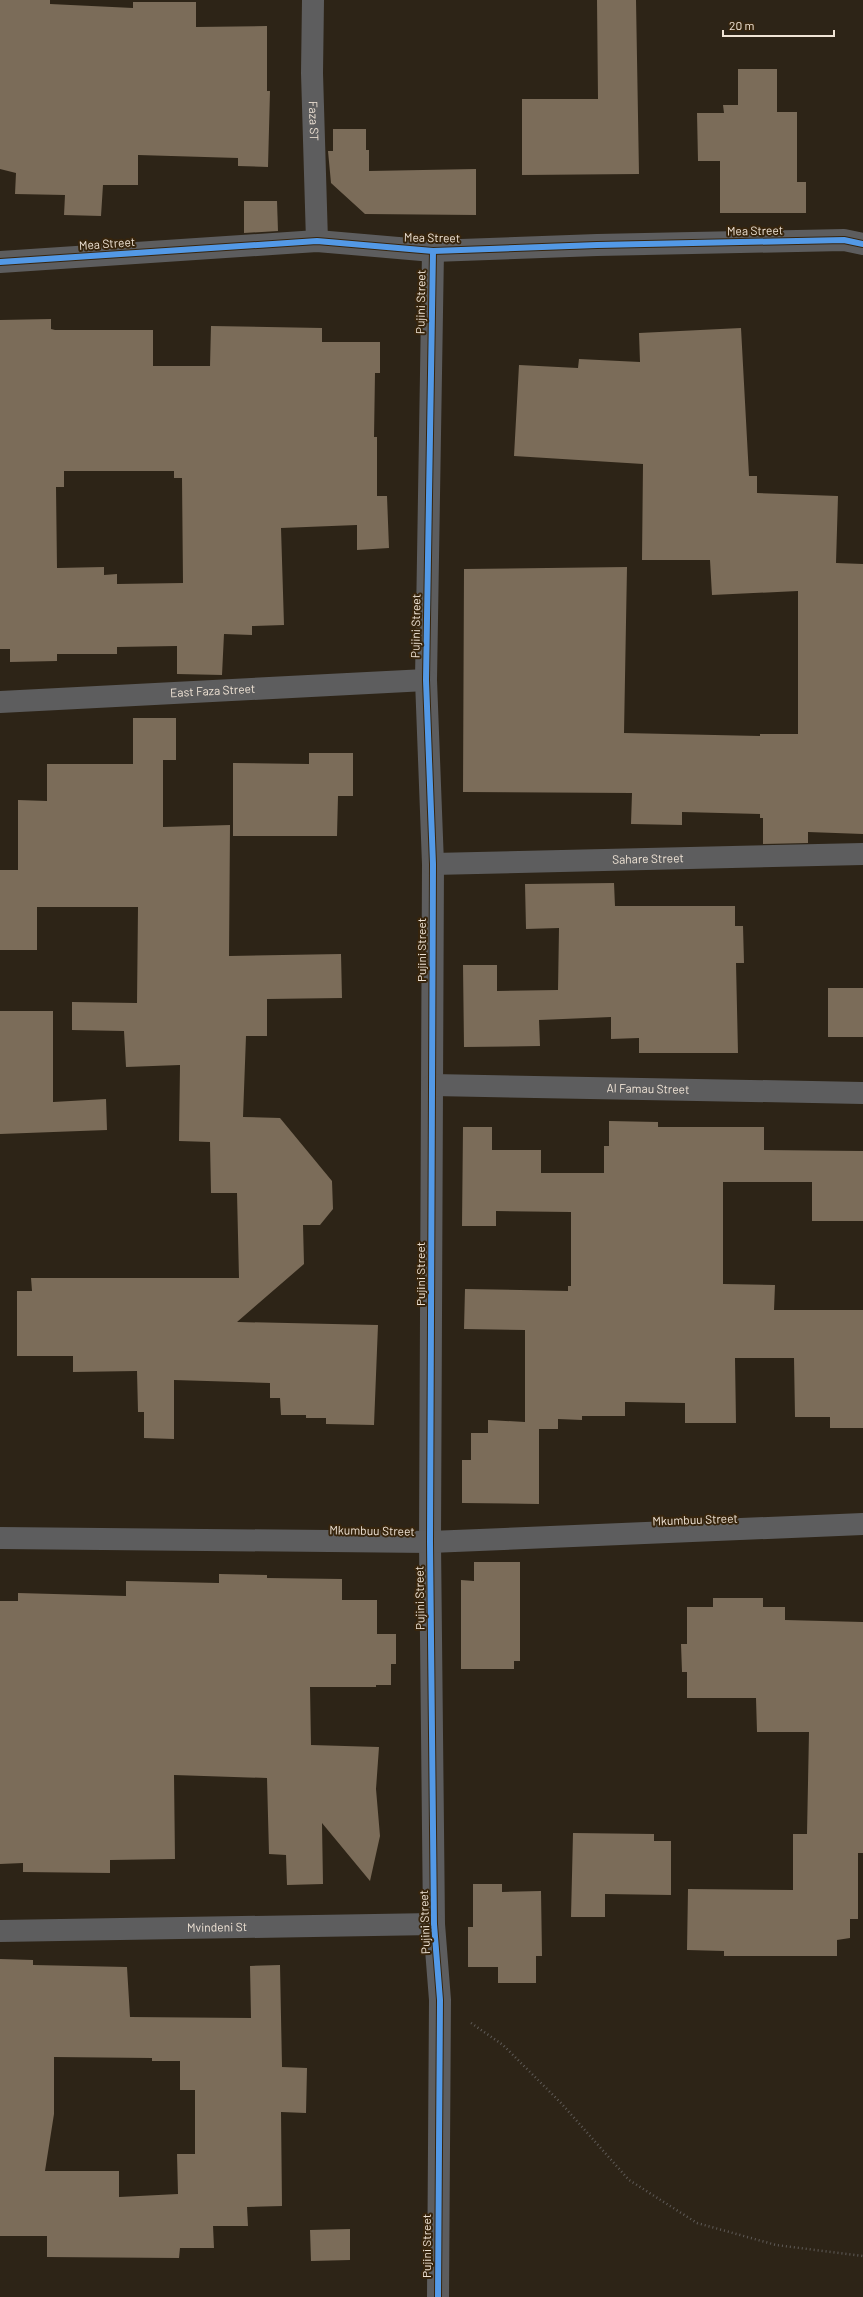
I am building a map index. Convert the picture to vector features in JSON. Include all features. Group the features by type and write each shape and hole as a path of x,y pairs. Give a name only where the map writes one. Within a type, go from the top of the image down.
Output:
{"street":[{"name":"Faza ST","path":"313,0 312,74 317,242"},
{"name":"Mea Street","path":"0,262 317,242 433,251 597,244 844,240 863,244"},
{"name":"Pujini Street","path":"433,251 426,680 433,864 430,1542 434,1924 440,2000 438,2297"},
{"name":"East Faza Street","path":"0,702 426,680"},
{"name":"Sahare Street","path":"433,864 863,854"},
{"name":"Al Famau Street","path":"433,1085 863,1093"},
{"name":"Mkumbuu Street","path":"0,1538 430,1542 863,1524"},
{"name":"Mvindeni St","path":"0,1931 434,1924"}],"path":[{"path":"440,2000 503,2045 561,2103 629,2180 697,2223 776,2245 863,2256"}],"building":[{"path":"0,0 50,0 50,4 133,8 133,2 196,2 196,27 267,26 267,91 270,91 268,167 238,166 238,158 138,155 138,185 103,185 101,216 64,215 65,195 15,194 16,173 0,169"},
{"path":"597,0 636,0 639,174 522,175 522,99 598,99"},
{"path":"738,69 777,69 777,112 797,112 797,182 806,182 806,213 720,213 720,161 698,161 697,113 724,113 723,105 738,105"},
{"path":"333,129 366,129 366,150 369,150 369,171 476,169 476,215 365,214 331,183 328,151 333,151"},
{"path":"244,201 277,201 278,231 244,233"},
{"path":"51,319 51,329 55,330 153,330 153,366 210,366 211,326 322,328 322,342 380,342 380,373 375,373 374,437 377,437 377,496 387,496 389,548 357,550 357,525 281,528 284,625 252,626 252,635 224,634 222,675 177,674 177,646 117,647 117,654 57,654 57,661 10,662 10,649 0,649 0,320","holes":["64,471 174,471 174,478 182,478 183,583 117,584 117,574 104,575 104,567 57,568 56,487 64,487"]},
{"path":"741,328 749,476 757,476 757,493 838,496 836,563 863,564 863,834 808,832 808,843 763,844 763,818 760,818 760,814 682,812 682,825 631,824 632,793 463,792 464,569 627,567 624,733 760,736 760,734 798,734 798,591 712,595 710,560 642,560 643,464 514,456 519,365 578,368 579,359 640,362 639,333"},
{"path":"133,718 176,718 176,760 163,760 163,827 230,825 229,956 341,954 342,998 267,999 267,1036 246,1036 243,1117 280,1118 332,1181 333,1209 320,1225 303,1225 304,1264 237,1322 378,1325 374,1425 326,1424 326,1418 306,1418 306,1415 281,1415 280,1398 270,1398 270,1383 174,1380 174,1439 144,1438 144,1412 138,1412 137,1371 73,1372 73,1356 17,1356 17,1291 32,1291 31,1278 239,1278 237,1193 211,1193 210,1142 179,1141 180,1065 126,1067 124,1031 72,1030 72,1002 137,1003 138,907 37,907 37,950 0,950 0,870 18,870 18,800 47,801 47,764 133,764"},
{"path":"309,753 353,753 353,796 338,796 337,836 233,836 233,763 309,764"},
{"path":"614,883 615,906 735,906 735,926 743,926 744,963 736,963 738,1053 639,1053 639,1038 611,1039 611,1017 539,1020 540,1046 464,1047 463,965 497,965 497,991 558,990 559,928 526,929 525,884"},
{"path":"828,988 863,988 863,1037 828,1037"},
{"path":"0,1011 53,1011 53,1102 106,1099 107,1130 0,1134"},
{"path":"609,1121 658,1122 658,1127 764,1127 764,1150 863,1151 863,1221 812,1221 812,1182 723,1182 723,1284 775,1285 774,1310 863,1310 863,1428 830,1428 830,1417 795,1417 794,1358 735,1358 736,1423 685,1423 685,1403 625,1402 625,1416 582,1416 582,1420 558,1419 558,1429 539,1429 539,1504 462,1503 462,1460 471,1460 471,1433 488,1433 488,1420 525,1422 525,1330 464,1329 465,1289 568,1291 568,1286 571,1286 571,1212 496,1211 496,1226 462,1226 463,1127 492,1127 492,1150 541,1150 541,1173 604,1173 604,1146 609,1146"},
{"path":"474,1562 520,1562 520,1661 514,1661 514,1669 461,1669 461,1580 474,1581"},
{"path":"219,1574 267,1575 267,1578 342,1579 342,1600 377,1600 377,1634 396,1634 396,1664 391,1664 391,1685 376,1685 376,1687 310,1687 311,1745 379,1747 376,1789 380,1836 370,1881 322,1823 323,1884 287,1885 286,1855 269,1854 267,1778 174,1775 175,1859 110,1860 110,1873 23,1872 23,1863 0,1864 0,1601 18,1601 18,1593 126,1596 126,1581 219,1583"},
{"path":"713,1598 763,1598 763,1607 785,1607 785,1620 863,1622 863,1853 858,1853 858,1919 850,1919 850,1938 837,1940 837,1956 724,1956 724,1951 687,1950 688,1889 793,1890 793,1834 807,1834 809,1732 757,1732 756,1698 687,1698 687,1672 682,1672 681,1644 687,1644 687,1607 713,1607"},
{"path":"573,1833 654,1834 654,1841 671,1841 671,1895 605,1894 605,1917 571,1917"},
{"path":"473,1884 502,1884 502,1892 541,1891 542,1956 536,1956 536,1983 498,1983 498,1967 468,1967 468,1927 473,1927"},
{"path":"0,1959 33,1960 33,1965 127,1967 130,2017 251,2018 250,1966 280,1965 282,2067 307,2068 306,2113 281,2112 282,2206 247,2207 248,2226 213,2226 214,2248 180,2248 179,2258 47,2257 47,2236 0,2236","holes":["54,2057 152,2058 152,2061 180,2061 180,2090 195,2090 195,2154 177,2154 178,2194 119,2197 119,2171 45,2171 54,2114"]},
{"path":"350,2229 350,2260 311,2261 310,2230"}],"cycle path":[{"path":"0,262 317,241 433,251 597,245 844,240 863,244"},
{"path":"433,251 426,680 433,864 430,1542 434,1924 440,2000 438,2297"}]}
